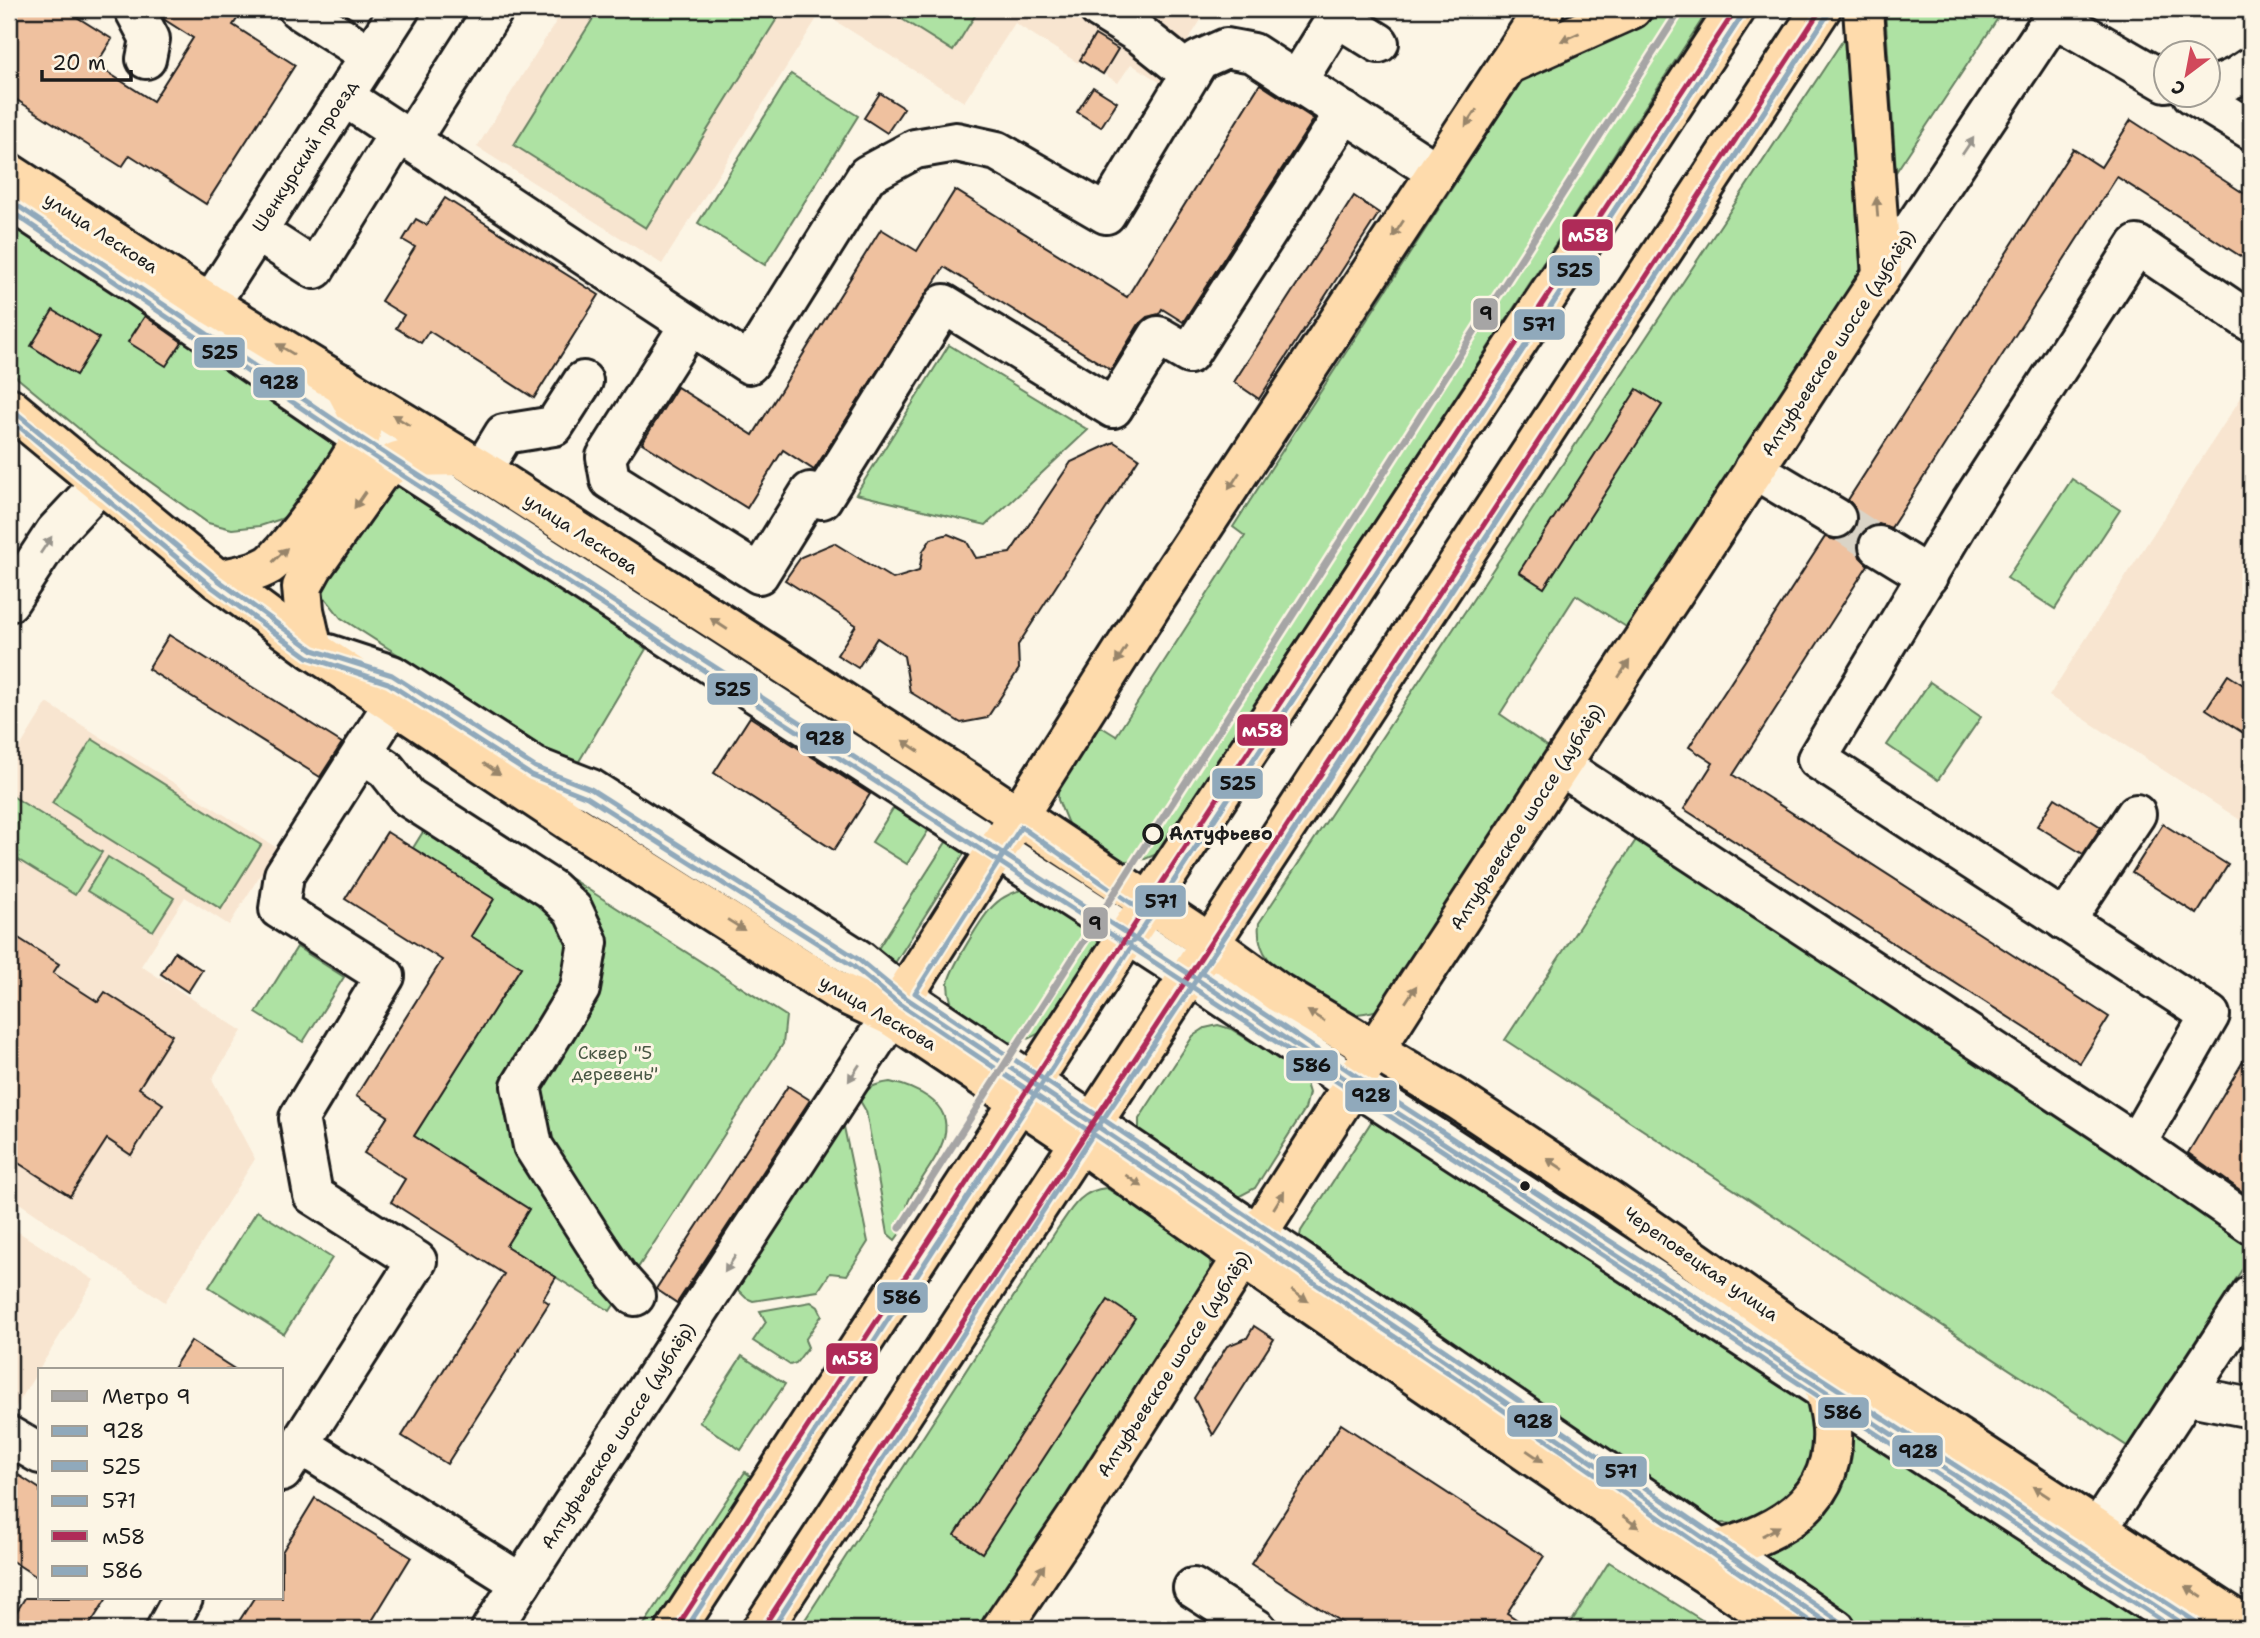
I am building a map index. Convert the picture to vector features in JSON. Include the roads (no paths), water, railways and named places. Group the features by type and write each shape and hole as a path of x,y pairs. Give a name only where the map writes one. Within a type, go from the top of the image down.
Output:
{"main road":[{"name":"Алтуфьевское шоссе (дублёр)","path":"897,1006 1157,597 1545,9"},
{"path":"1507,65 1632,9"},
{"path":"676,1629 1736,9"},
{"path":"762,1629 1085,1131 1821,9"},
{"path":"1863,9 1882,275"},
{"name":"улица Лескова","path":"9,173 210,304 531,501 1018,815 1138,920"},
{"name":"Алтуфьевское шоссе (дублёр)","path":"1001,1629 1353,1084 1882,275"},
{"path":"218,580 253,573 270,564 287,549 352,456 360,438 360,420 343,384"},
{"name":"улица Лескова","path":"11,408 218,580 313,650 393,704 577,826 838,991 897,1006"},
{"path":"313,650 302,587 313,567 379,474 397,461 412,457 471,463"},
{"name":"Череповецкая улица","path":"1200,958 1279,993 1458,1100 1612,1202 1809,1341 2251,1629"},
{"path":"1085,1131 1250,1246 1683,1559 1790,1629"},
{"path":"1683,1559 1719,1551 1763,1535 1785,1523 1808,1503 1821,1484 1830,1461 1832,1427 1809,1341"}],"street":[{"path":"134,9 150,39 146,59"},
{"path":"298,9 370,55"},
{"name":"Шенкурский проезд","path":"210,304 399,9"},
{"path":"256,231 315,268 494,9"},
{"path":"1099,9 1140,35 1190,74"},
{"path":"2056,14 2071,27 2152,74"},
{"name":"Алтуфьевское шоссе (дублёр)","path":"1882,275 2056,14"},
{"path":"1297,81 1337,17 1379,43"},
{"path":"343,96 749,364 867,175 915,149 957,142 997,151 1106,214 1199,60 1226,48 1253,53 1436,171"},
{"path":"2222,83 2251,67"},
{"path":"2215,108 2251,130"},
{"path":"689,326 606,457 610,480 759,574 810,492 821,499 944,304 1113,408 1158,336 1189,354 1345,112"},
{"name":"улица Лескова","path":"9,200 360,438 996,849 1138,920"},
{"path":"2136,1144 2210,1016 1817,759 1970,505 2137,244 2251,322"},
{"path":"471,463 504,434 554,426 583,381"},
{"path":"1754,470 1836,518"},
{"path":"9,602 55,532 100,484"},
{"path":"531,501 563,568 605,612 737,698 736,719"},
{"path":"1879,546 1928,576"},
{"name":"улица Лескова","path":"313,650 392,675 535,767 591,789 858,959 897,1006 1026,1092"},
{"path":"393,704 284,875 279,909 385,976 299,1118 313,1195 417,1261 291,1458 521,1583"},
{"path":"362,753 386,769 408,797 551,889 573,910 588,942 580,989 521,1086 533,1146 618,1277 635,1296"},
{"path":"1560,766 2136,1144 2251,1224"},
{"path":"2065,921 2136,814"},
{"name":"Череповецкая улица","path":"1138,920 1200,958 1353,1084 2191,1629"},
{"name":"Алтуфьевское шоссе (дублёр)","path":"491,1629 897,1006"},
{"path":"1026,1092 1085,1131"},
{"path":"1250,1246 1627,1485 1719,1551 1836,1629"},
{"path":"2098,1529 2251,1295"},
{"path":"2185,1395 2251,1408"},
{"path":"9,1436 38,1453"},
{"path":"1194,1588 1257,1629"}],"tunnel":[{"path":"1836,518 1879,546"}],"metro line":[{"name":"9","path":"900,1228 1681,9"}],"place":[{"name":"Алтуфьево","path":"1153,834"}],"park label":[{"name":"Сквер \"5 деревень\"","path":"615,1063"}]}
